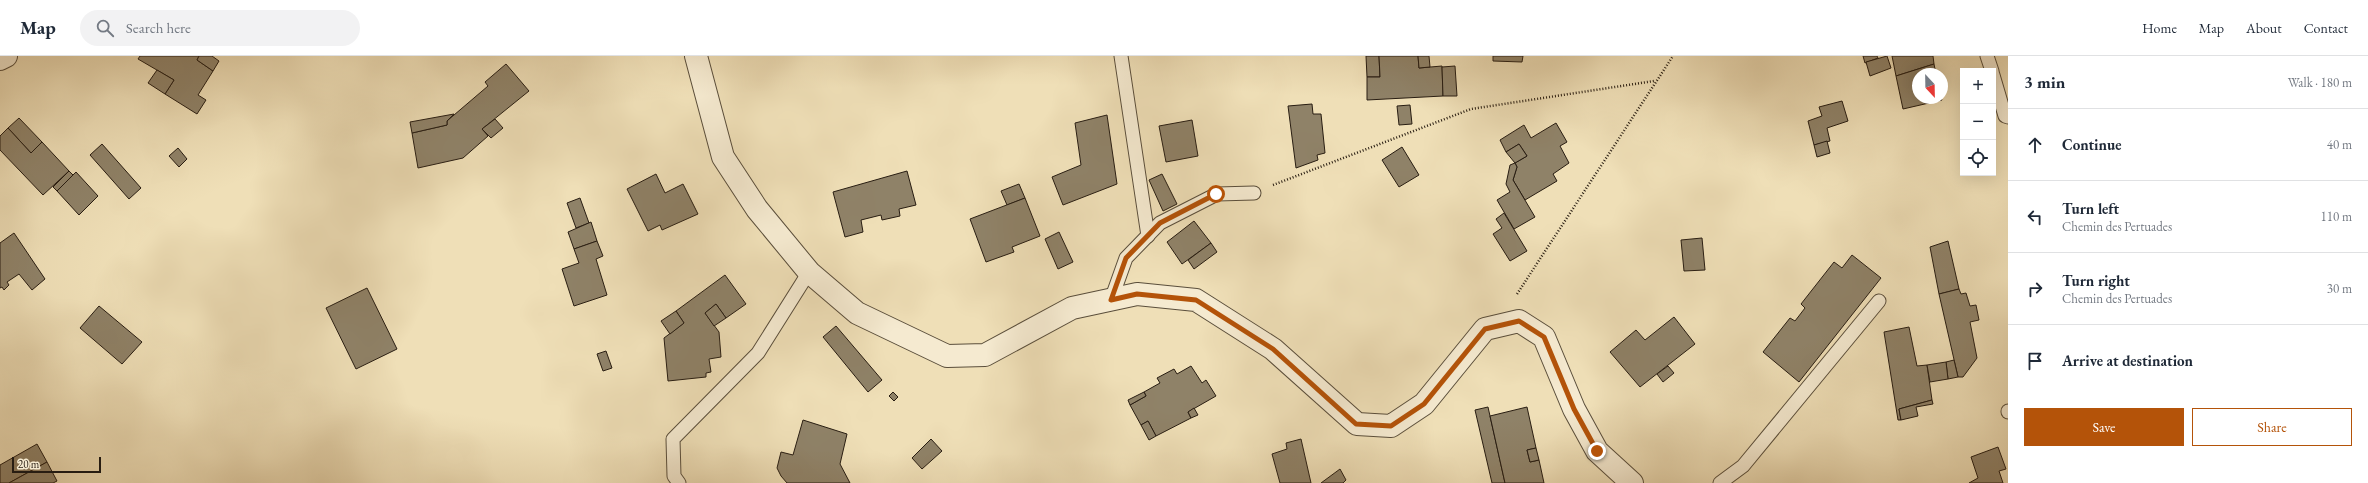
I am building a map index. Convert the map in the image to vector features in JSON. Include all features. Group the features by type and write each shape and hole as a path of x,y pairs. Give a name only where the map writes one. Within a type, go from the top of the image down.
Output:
{"street":[{"path":"0,59 6,56"},
{"path":"696,56 723,157 757,209 809,272 857,313 947,356 985,355 1072,308 1137,294 1196,300 1273,349 1356,424 1391,426 1424,404 1485,329 1519,321 1544,337 1574,409 1597,451 1632,483"}],"lane":[{"path":"1121,56 1148,236"},
{"path":"1987,56 1991,68"},
{"path":"1996,84 2006,116 2008,117"},
{"path":"1111,300 1126,258 1160,223 1216,194 1254,193"},
{"path":"679,483 674,476 673,439 758,353 809,272"},
{"path":"1720,483 1742,466 1879,301"}],"path":[{"path":"1499,326 1521,287 1654,81 1672,56"},
{"path":"1254,193 1471,109 1654,81"}],"building":[{"path":"140,56 199,56 197,60 213,71 198,95 206,100 197,114 165,94 174,80 138,59"},
{"path":"199,56 212,56 219,61 213,71 197,60"},
{"path":"1366,56 1379,56 1380,77 1367,77"},
{"path":"1379,56 1418,56 1419,68 1442,66 1443,96 1367,100 1367,77 1380,77"},
{"path":"1418,56 1429,56 1430,67 1419,68"},
{"path":"1493,56 1523,56 1522,62 1493,61"},
{"path":"1863,56 1877,56 1878,58 1865,63"},
{"path":"1887,56 1891,68 1870,76 1866,62"},
{"path":"1892,56 1933,56 1934,64 1921,68 1912,68 1912,71 1896,76"},
{"path":"506,64 529,91 482,129 488,136 463,158 418,168 412,133 447,125 447,121 488,86 485,82"},
{"path":"1934,64 1935,68 1921,68"},
{"path":"1455,66 1457,96 1443,96 1442,67"},
{"path":"157,70 174,80 165,94 148,83"},
{"path":"1912,71 1912,104 1925,104 1903,109 1896,76"},
{"path":"1842,101 1848,121 1827,128 1830,141 1814,145 1808,121 1822,116 1819,107"},
{"path":"1312,104 1313,114 1321,114 1325,153 1317,155 1318,160 1296,168 1288,106"},
{"path":"1410,105 1412,124 1399,125 1397,106"},
{"path":"454,114 447,121 447,125 412,133 410,122"},
{"path":"1107,115 1117,184 1063,205 1052,177 1081,165 1075,123"},
{"path":"19,118 42,142 31,153 8,128"},
{"path":"495,119 503,128 491,138 482,129"},
{"path":"1192,120 1198,156 1166,162 1159,126"},
{"path":"1556,123 1567,142 1560,146 1569,163 1553,174 1557,181 1525,200 1513,180 1517,167 1515,163 1527,156 1519,144 1506,152 1500,140 1524,125 1531,138"},
{"path":"8,128 31,153 42,142 69,171 43,195 0,150 0,136"},
{"path":"1827,141 1830,153 1817,157 1814,145"},
{"path":"102,144 141,188 129,199 90,155"},
{"path":"1519,144 1527,156 1515,163 1506,152"},
{"path":"1402,147 1419,175 1399,187 1382,160"},
{"path":"178,148 187,159 179,167 169,156"},
{"path":"1515,163 1517,167 1513,180 1535,217 1514,229 1497,200 1510,192 1506,184 1510,165"},
{"path":"69,171 73,175 57,191 53,187"},
{"path":"907,171 916,205 899,209 900,216 882,220 881,215 861,220 863,232 845,237 833,192"},
{"path":"76,172 98,196 79,215 57,191"},
{"path":"656,174 665,193 683,184 698,214 662,230 660,225 648,231 627,189"},
{"path":"1162,174 1177,204 1163,211 1149,180"},
{"path":"1019,184 1025,198 1007,205 1001,191"},
{"path":"580,198 589,223 576,228 567,203"},
{"path":"1025,198 1040,236 1012,247 1014,252 986,262 970,219"},
{"path":"1504,213 1527,251 1510,261 1493,234 1502,228 1496,219"},
{"path":"1194,221 1211,243 1182,264 1167,242"},
{"path":"591,222 597,241 574,249 568,232"},
{"path":"1059,232 1073,262 1058,269 1045,239"},
{"path":"14,233 45,279 32,290 19,274 7,282 9,285 4,290 2,287 0,288 0,243"},
{"path":"1702,238 1705,270 1684,271 1681,240"},
{"path":"597,241 603,256 596,259 607,295 574,306 562,269 579,263 574,249"},
{"path":"1948,241 1959,289 1939,294 1930,247"},
{"path":"1211,243 1217,252 1194,269 1188,260"},
{"path":"1852,255 1881,278 1799,382 1763,352 1790,318 1795,321 1805,308 1801,304 1834,262 1842,268"},
{"path":"725,275 746,304 726,318 716,304 705,313 719,332 721,357 709,359 711,372 706,373 706,377 668,381 664,338 684,323 676,311"},
{"path":"367,288 397,349 356,369 326,308"},
{"path":"1959,289 1961,294 1966,293 1970,306 1976,305 1979,320 1970,322 1977,358 1963,377 1958,377 1939,294"},
{"path":"716,304 726,318 714,326 705,313"},
{"path":"99,306 142,342 122,364 80,328"},
{"path":"676,311 684,323 670,334 661,321"},
{"path":"1674,317 1695,344 1640,387 1610,352 1636,330 1645,340"},
{"path":"836,326 882,380 868,392 823,337"},
{"path":"1909,327 1917,366 1927,365 1932,400 1899,409 1901,420 1898,420 1884,332"},
{"path":"606,351 612,368 603,371 597,354"},
{"path":"1954,360 1958,377 1948,379 1946,362"},
{"path":"1946,362 1948,379 1930,382 1927,365"},
{"path":"1191,366 1202,383 1206,380 1216,396 1188,412 1191,418 1156,436 1148,421 1141,425 1130,405 1146,396 1144,392 1160,383 1157,378 1174,369 1177,374"},
{"path":"1668,366 1674,373 1663,382 1657,374"},
{"path":"893,392 898,397 894,401 889,396"},
{"path":"1144,392 1146,396 1130,405 1128,400"},
{"path":"1932,400 1933,404 1916,407 1918,416 1901,420 1899,409"},
{"path":"1488,407 1505,483 1492,483 1475,410"},
{"path":"1527,407 1536,448 1527,450 1530,462 1539,460 1544,483 1505,483 1490,416"},
{"path":"1194,408 1198,415 1191,418 1188,412"},
{"path":"803,420 847,434 840,464 850,483 787,483 781,476 777,468 781,452 793,455"},
{"path":"1148,421 1156,436 1149,440 1141,425"},
{"path":"931,439 942,451 922,469 912,458"},
{"path":"1301,439 1311,483 1280,483 1272,454 1287,449 1286,443"},
{"path":"37,444 47,462 9,483 0,483 0,465"},
{"path":"1998,447 2006,469 1999,471 2003,483 1969,483 1978,478 1971,457"},
{"path":"1536,448 1539,460 1530,462 1527,450"},
{"path":"47,462 57,481 53,483 9,483"},
{"path":"1340,469 1346,480 1343,483 1321,483"}],"route":[{"path":"1216,194 1160,223 1126,258 1111,300 1137,294 1196,300 1273,349 1356,424 1391,426 1424,404 1485,329 1519,321 1544,337 1574,409 1597,451"}]}
